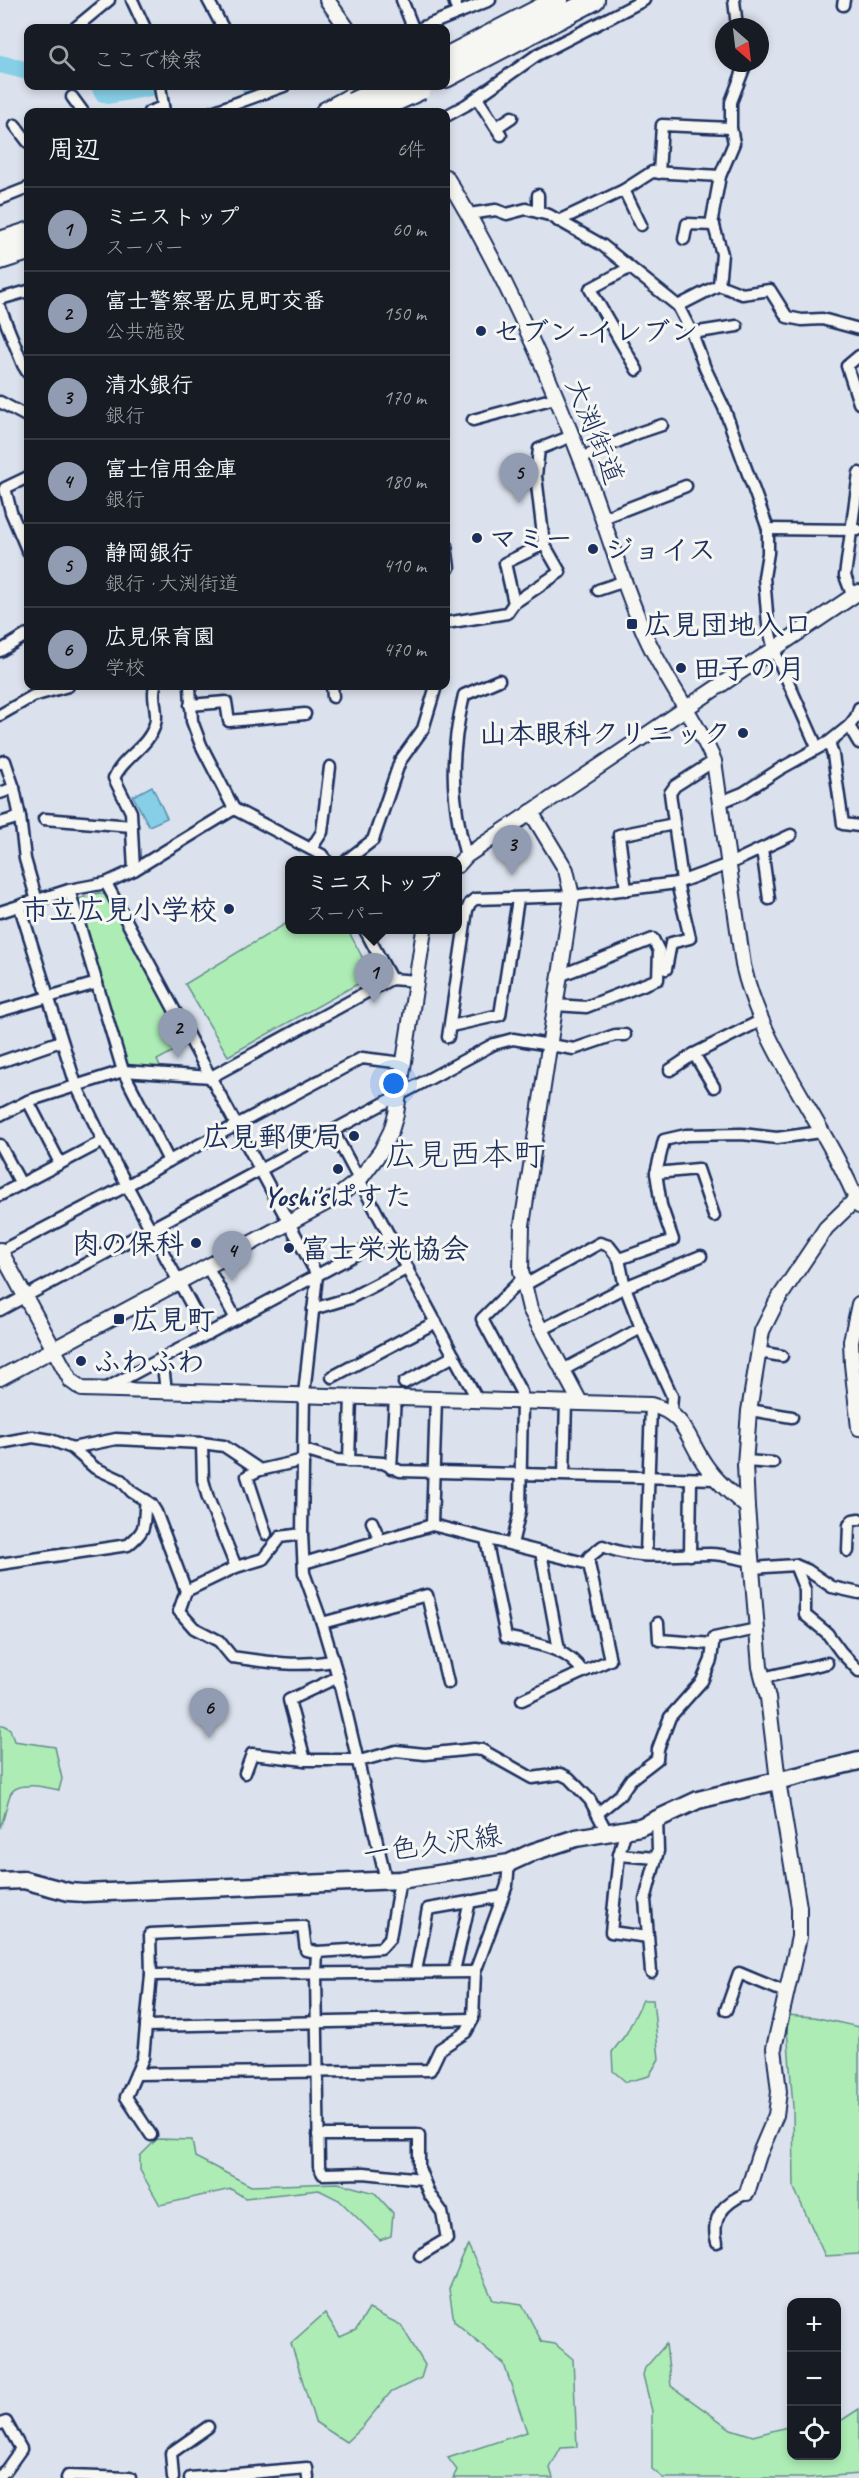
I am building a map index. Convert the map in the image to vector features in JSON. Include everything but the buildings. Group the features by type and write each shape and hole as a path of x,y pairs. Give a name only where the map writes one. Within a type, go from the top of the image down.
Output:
{"highway":[{"path":"450,47 538,0"},
{"path":"450,56 558,0"},
{"path":"450,75 594,0"},
{"path":"338,108 369,90"},
{"path":"335,108 377,90"},
{"path":"380,108 419,90"},
{"path":"0,242 24,233"},
{"path":"0,259 24,251"}],"main road":[{"name":"一色久沢線","path":"0,1881 24,1880 69,1892 84,1893 393,1880 509,1863 533,1852 576,1838 640,1827 688,1803 859,1761"}],"street":[{"path":"80,24 109,0"},
{"path":"132,0 143,24"},
{"path":"208,0 221,24"},
{"path":"327,0 343,24"},
{"path":"402,0 411,24"},
{"path":"454,0 458,13"},
{"path":"431,24 490,0"},
{"path":"450,114 477,98 537,55 644,0"},
{"path":"734,0 735,18"},
{"path":"719,285 722,254 712,219 720,176 734,143 731,128 731,102 743,72"},
{"path":"160,90 163,108"},
{"path":"223,108 273,90"},
{"path":"390,90 401,108"},
{"path":"72,97 80,108"},
{"path":"477,98 499,131 512,117"},
{"path":"15,125 24,137"},
{"path":"659,173 662,125 731,128"},
{"path":"558,221 624,190 652,172 720,176"},
{"name":"大渕街道","path":"450,183 469,214 526,330 572,436 642,628 703,735 714,761 743,965 751,998 760,1022 858,1201"},
{"path":"0,199 24,190"},
{"path":"624,190 641,225"},
{"path":"538,195 538,212"},
{"path":"469,214 496,210 507,214 526,209 549,215 602,245 678,306 692,333 727,418 768,529 764,591 768,624 774,650 818,747"},
{"path":"684,239 687,224 714,225"},
{"path":"628,268 590,289 636,370"},
{"path":"678,306 719,285 742,294 770,290 787,317 802,320 822,319 859,329"},
{"path":"0,299 24,292"},
{"path":"0,308 24,367"},
{"path":"692,333 737,326"},
{"path":"859,356 847,366 859,403"},
{"path":"473,420 555,399"},
{"path":"0,402 24,415"},
{"path":"581,458 662,425"},
{"path":"450,622 507,613 514,603 560,572 544,544 536,476 539,449 572,436"},
{"path":"462,860 856,594 845,576 855,530 859,472"},
{"path":"24,479 5,488 24,544"},
{"path":"603,518 686,486"},
{"path":"18,531 24,528"},
{"path":"768,529 855,530"},
{"path":"514,603 505,563 544,544"},
{"path":"598,590 625,581"},
{"path":"0,651 24,636"},
{"path":"461,856 453,757 456,732 464,694 498,680"},
{"path":"0,715 33,696 54,690"},
{"path":"134,870 131,812 114,778 119,767 149,738 156,723 155,690"},
{"path":"190,690 192,721 201,745 234,809 323,856"},
{"path":"352,856 373,840 400,761 423,729 435,690"},
{"path":"190,705 226,702 230,721 305,714"},
{"path":"721,802 743,794 829,742 849,726 859,708"},
{"path":"849,726 859,743"},
{"path":"829,742 843,824 859,826"},
{"path":"0,763 5,761 14,788 25,858 37,902"},
{"path":"666,969 670,943 690,938 680,882 670,793 675,786 714,761"},
{"path":"311,849 322,832 330,767"},
{"path":"0,793 14,788"},
{"path":"0,912 69,890 106,883 134,870 234,809"},
{"path":"531,812 566,870 572,896 522,1225 522,1282 530,1309 563,1370 573,1402 564,1474"},
{"path":"0,823 20,817"},
{"path":"44,819 132,826"},
{"path":"626,890 619,835 674,824"},
{"path":"448,1038 467,910 475,899 518,900 572,896 680,882 729,864 791,835"},
{"path":"762,849 770,899"},
{"path":"106,883 317,1275 304,1394 302,1534 304,1573 338,1677 393,1880 390,1938 381,1948 317,1952 306,1950 303,1927 150,1934 151,1975 143,2058 126,2097 151,2135"},
{"path":"69,890 123,1071 169,1161"},
{"path":"451,1026 500,1015 518,900"},
{"path":"20,907 76,1085 103,1141 207,1334"},
{"path":"367,934 391,979"},
{"path":"0,1378 337,1197 360,1179 381,1151 391,1131 423,934"},
{"path":"555,1005 586,1007 658,979 659,951 653,939 559,976"},
{"path":"0,1115 28,1101 123,1071 211,1077 391,979 417,981"},
{"path":"0,1011 97,983"},
{"path":"670,1070 693,1054 760,1022"},
{"path":"0,1310 494,1044 513,1039 574,1049 615,1035 625,1035"},
{"path":"0,1062 61,1041"},
{"path":"693,1054 714,1087"},
{"path":"403,1063 362,1058 128,1185 0,1251 71,1382 82,1389 104,1390 651,1405 671,1411 684,1427 716,1479 747,1507"},
{"path":"28,1101 60,1163"},
{"path":"333,1131 477,1399"},
{"path":"619,1259 673,1240 661,1205 656,1173 664,1140 686,1136 742,1134 777,1138 821,1132"},
{"path":"0,1195 103,1141"},
{"path":"0,1145 21,1184"},
{"path":"656,1173 698,1168 714,1216"},
{"path":"717,2242 714,2228 716,2217 729,2202 747,2193 759,2155 776,2115 779,2092 774,2048 798,1937 799,1907 778,1781 771,1716 762,1678 757,1629 745,1461 750,1410 762,1331 793,1274 826,1228 858,1201"},
{"path":"104,1390 390,1236"},
{"path":"512,1544 520,1511 521,1392 482,1319 522,1282 600,1244 609,1246 619,1259 626,1287 641,1328 672,1396 671,1411"},
{"path":"541,1330 626,1287 701,1256"},
{"path":"207,1266 236,1319"},
{"path":"313,1309 350,1298 408,1268"},
{"path":"859,1304 851,1341 859,1424"},
{"path":"332,1377 436,1322"},
{"path":"563,1370 641,1328"},
{"path":"759,1352 782,1356"},
{"path":"404,1383 454,1356"},
{"path":"162,1358 166,1391"},
{"path":"349,1461 351,1396"},
{"path":"391,1468 395,1397"},
{"path":"432,1525 436,1398"},
{"path":"646,1555 651,1405"},
{"path":"750,1410 792,1417"},
{"path":"0,1443 33,1437 51,1440 72,1448 94,1468 121,1480 132,1492 146,1500 156,1512 186,1592 179,1611 194,1628 219,1641 232,1657 310,1665 333,1661"},
{"path":"72,1448 116,1439 202,1443 224,1446 260,1470"},
{"path":"202,1443 205,1489 236,1567"},
{"path":"266,1534 248,1476 304,1455 383,1463 400,1471 716,1479"},
{"path":"745,1461 773,1463"},
{"path":"690,1555 692,1479"},
{"path":"0,1564 128,1545 145,1528 143,1517 146,1500"},
{"path":"848,1551 849,1525 853,1520 859,1519"},
{"path":"372,1522 380,1540"},
{"path":"304,1563 432,1525 589,1564"},
{"path":"186,1592 236,1567 263,1559 280,1537 302,1534"},
{"path":"486,1539 506,1637 560,1650 575,1661 583,1672"},
{"path":"522,1700 610,1660 589,1564 589,1557 603,1546 618,1553 713,1554 752,1564 795,1565 807,1570 832,1587 859,1593"},
{"path":"541,1552 560,1650"},
{"path":"795,1565 805,1590 805,1615 827,1633 859,1671"},
{"path":"322,1623 427,1595 448,1683"},
{"path":"658,1623 659,1640 713,1644"},
{"path":"598,1813 620,1796 631,1779 657,1759 658,1749 670,1717 702,1681 711,1660 714,1638 757,1629"},
{"path":"762,1678 827,1663"},
{"path":"304,1760 289,1700 338,1677"},
{"path":"245,1773 252,1754 304,1760 359,1760 396,1751 425,1754 482,1750 532,1778 561,1774 569,1778 590,1800 607,1832"},
{"path":"651,1971 645,1900 658,1851 657,1818"},
{"path":"626,1829 619,1855 611,1932 648,1937"},
{"path":"619,1855 656,1858"},
{"path":"136,2074 430,2070 441,2049 466,2032 473,2019 475,1972 483,1944 507,1885 509,1863"},
{"path":"416,1971 428,1909 503,1896"},
{"path":"454,1971 470,1901"},
{"path":"317,1952 319,2167 323,2174 364,2173 422,2179"},
{"path":"151,1975 475,1972"},
{"path":"726,2010 739,1972 787,1993"},
{"path":"146,2026 473,2019"},
{"path":"318,2135 419,2135 418,2168 429,2194 442,2212 447,2239 420,2255"},
{"path":"0,2424 6,2422 21,2449 0,2475"},
{"path":"173,2478 171,2452 208,2427"},
{"path":"190,2478 307,2468 308,2478"},
{"path":"67,2478 68,2476 130,2478"}],"green space":[{"path":"99,893 106,895 187,1044 157,1060 161,1069 125,1064 76,905 78,899"},
{"path":"285,924 285,934 350,934 372,976 228,1056 185,984"},
{"path":"3,1725 10,1729 14,1741 55,1747 62,1779 59,1790 25,1786 13,1790 0,1827 0,1726"},
{"path":"643,2000 653,2000 659,2059 649,2076 626,2082 613,2071 612,2052 626,2034"},
{"path":"786,2015 814,2017 859,2027 859,2254 825,2256 794,2188 793,2107"},
{"path":"157,2139 192,2140 195,2157 251,2186 338,2183 375,2193 393,2213 391,2236 380,2240 339,2200 319,2190 245,2198 231,2189 160,2205 140,2170 140,2156"},
{"path":"468,2245 493,2300 522,2304 542,2342 555,2344 573,2359 577,2447 561,2448 550,2468 553,2478 453,2478 457,2470 448,2458 527,2432 504,2364 454,2321 449,2289"},
{"path":"369,2309 401,2325 425,2365 421,2378 390,2393 362,2427 346,2442 315,2422 291,2343 325,2313 340,2337 356,2330"},
{"path":"666,2344 671,2386 731,2429 753,2436 787,2427 787,2460 841,2460 841,2421 859,2409 859,2474 808,2478 663,2478 652,2469 652,2411 643,2375 645,2368"}],"water":[{"path":"152,786 167,818 149,826 133,796"}],"waterway":[{"path":"0,64 24,70"},
{"path":"102,90 108,95 135,90"}],"place":[{"name":"セブン-イレブン","path":"481,331"},
{"name":"静岡銀行","path":"519,503"},
{"name":"マミー","path":"477,538"},
{"name":"ジョイス","path":"593,549"},
{"name":"広見団地入口","path":"632,624"},
{"name":"田子の月","path":"681,668"},
{"name":"山本眼科クリニック","path":"743,733"},
{"name":"清水銀行","path":"512,875"},
{"name":"市立広見小学校","path":"229,909"},
{"name":"ミニストップ","path":"374,1003"},
{"name":"富士警察署広見町交番","path":"178,1058"},
{"name":"広見郵便局","path":"354,1136"},
{"name":"Yoshi'sぱすた","path":"338,1169"},
{"name":"肉の保科","path":"196,1243"},
{"name":"富士栄光協会","path":"289,1248"},
{"name":"富士信用金庫","path":"232,1281"},
{"name":"広見町","path":"119,1319"},
{"name":"ふわふわ","path":"81,1361"},
{"name":"広見保育園","path":"209,1738"}],"district":[{"name":"広見西本町","path":"465,1154"}]}
